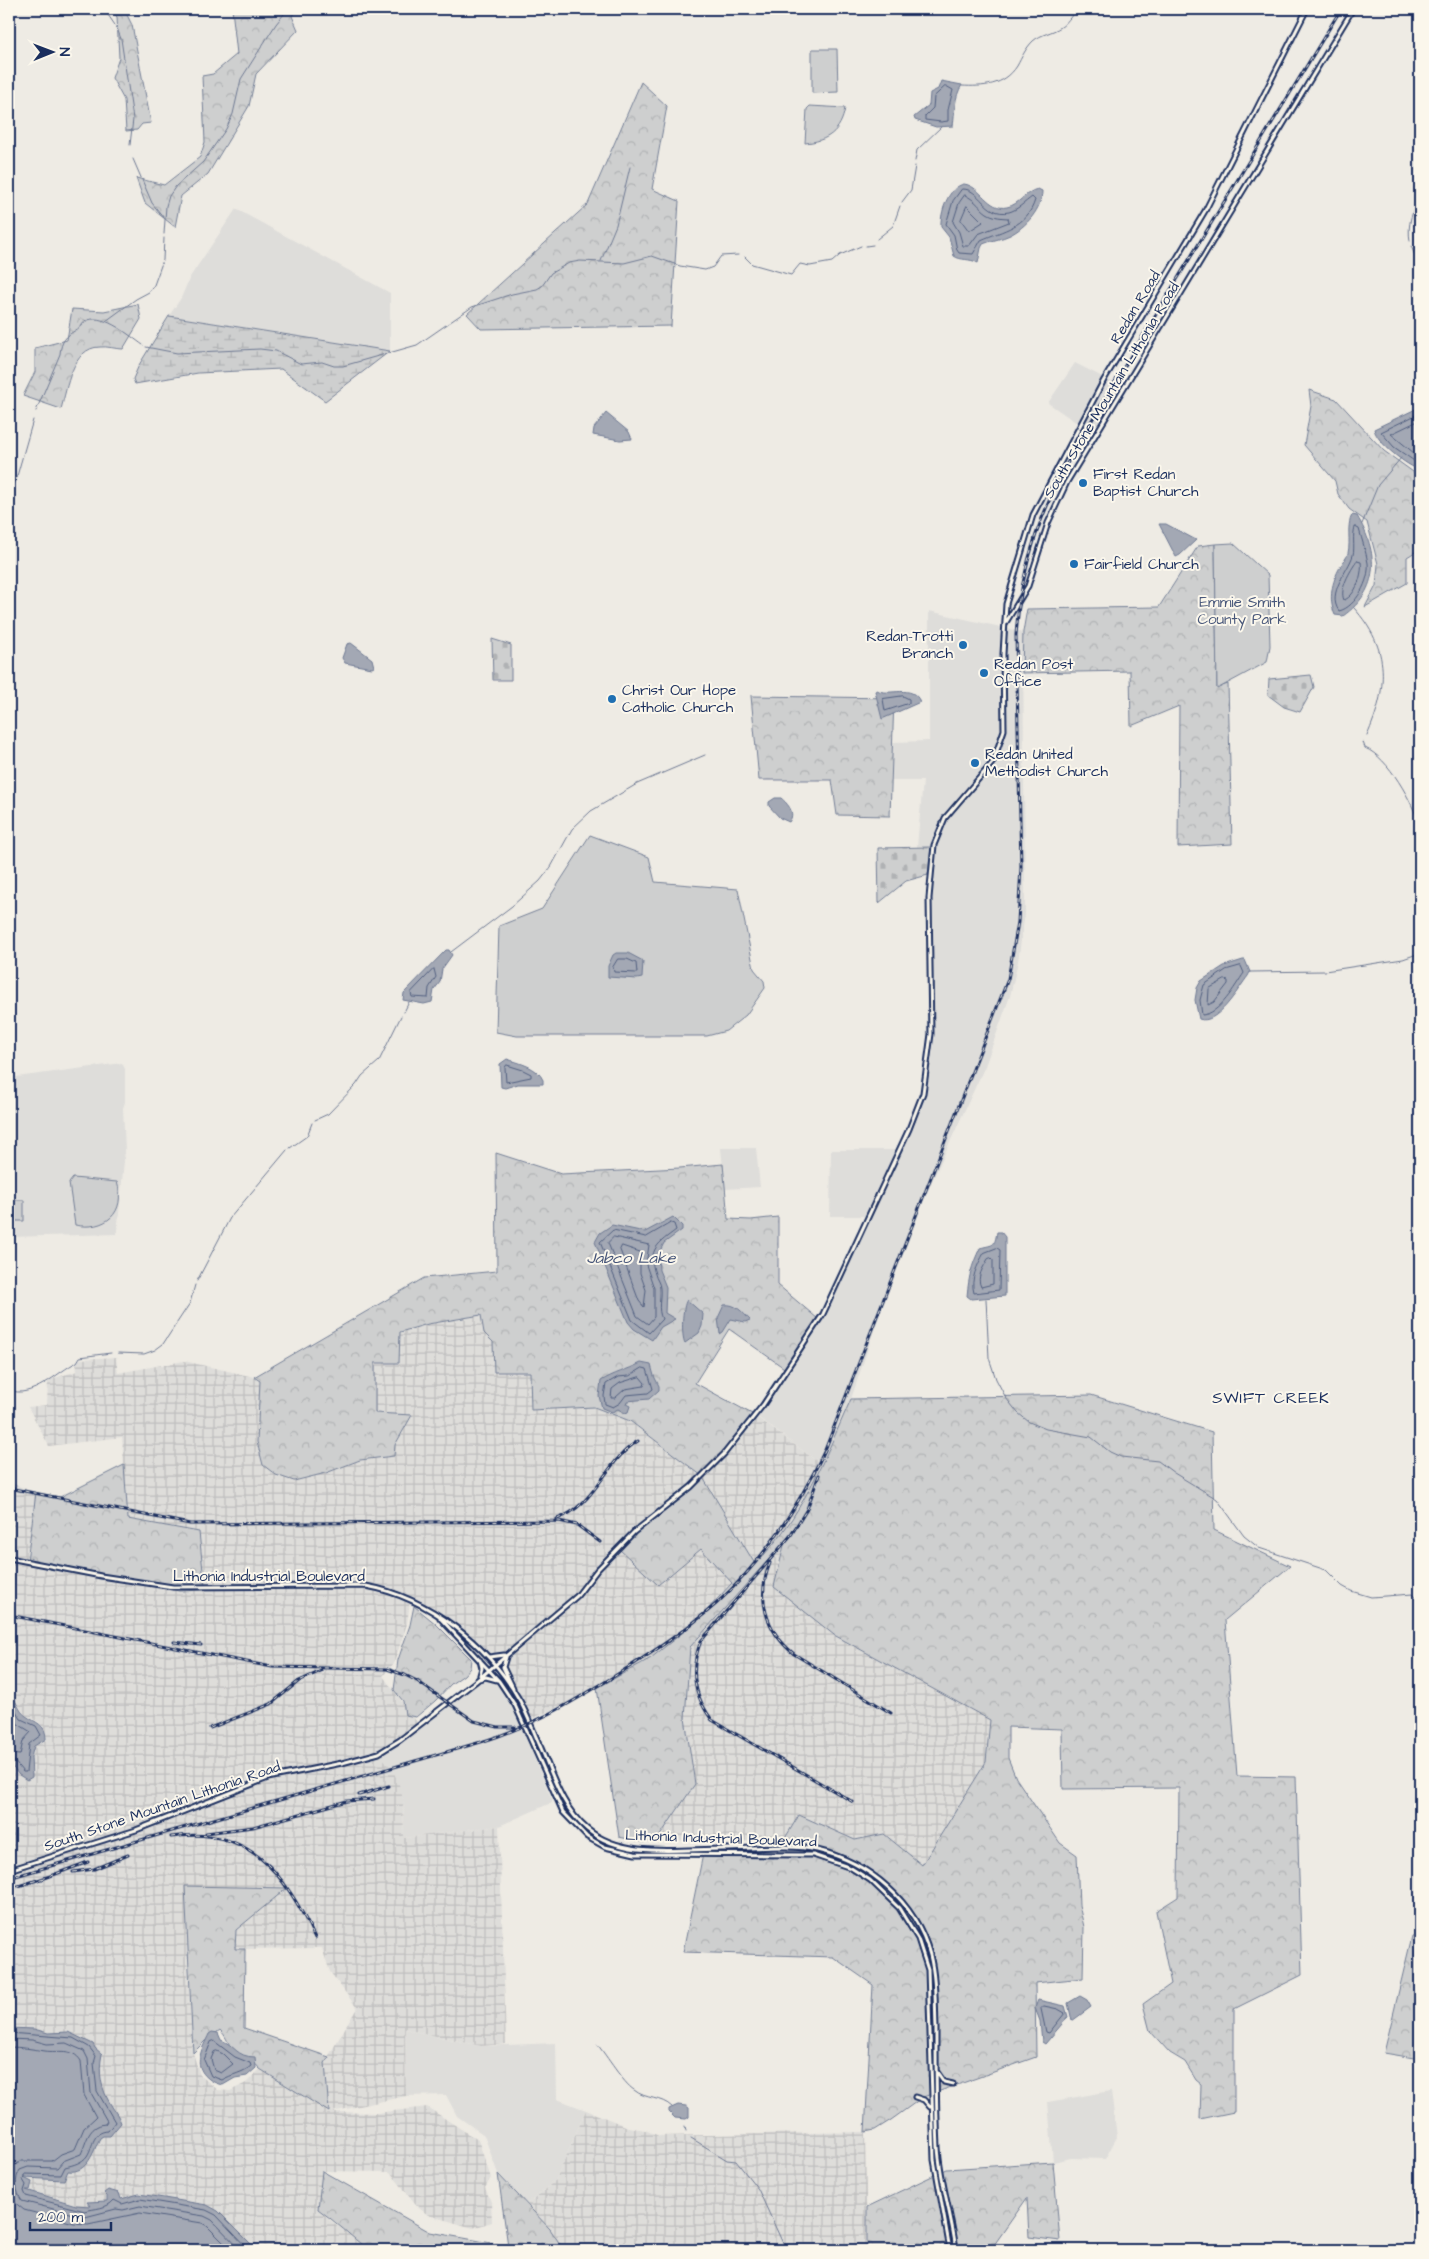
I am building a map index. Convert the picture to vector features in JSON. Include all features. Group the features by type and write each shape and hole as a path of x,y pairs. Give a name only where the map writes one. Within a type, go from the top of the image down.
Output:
{"main road":[{"name":"Redan Road","path":"1005,624 1008,592 1029,526 1039,502 1104,380 1205,211 1307,9"},
{"name":"South Stone Mountain Lithonia Road","path":"9,1870 136,1830 268,1778 342,1763 379,1753 400,1740 474,1682 577,1596 597,1570 634,1532 708,1471 763,1405 822,1314 898,1157 923,1093 930,1034 929,911 934,845 946,818 992,762 1002,739 1004,730 1003,654 1005,624 1028,586 1048,524 1067,482 1353,9"},
{"name":"Lithonia Industrial Boulevard","path":"9,1558 101,1576 173,1587 366,1586 389,1590 437,1613 495,1664 515,1693 571,1813 586,1829 604,1841 635,1849 795,1848 814,1850 834,1855 869,1872 897,1896 912,1916 930,1953 935,1986 940,2168 956,2248"},
{"name":"Lithonia Industrial Boulevard","path":"437,1613 444,1624 480,1659 499,1681 515,1706 563,1812 587,1838 605,1847 635,1854 812,1855 849,1867 870,1880 899,1908 918,1939 928,1970 934,2160 950,2248"},
{"path":"486,1656 497,1658 507,1654"},
{"path":"507,1654 503,1667 515,1693"},
{"path":"479,1678 482,1668 480,1659"},
{"path":"474,1682 486,1677 492,1677 499,1681"},
{"path":"730,1849 730,1854"},
{"path":"936,2072 944,2082 953,2084"},
{"path":"915,2097 924,2100 932,2109"},
{"path":"950,2248 956,2248"}],"shaded area":[{"path":"236,209 390,293 390,351 169,316 181,298 190,277"},
{"path":"1075,363 1124,388 1096,436 1048,403"},
{"path":"929,611 1023,632 1025,913 1018,961 1010,996 985,1066 927,1192 890,1283 851,1399 822,1465 755,1415 769,1391 787,1370 818,1319 867,1216 830,1216 831,1150 901,1150 922,1106 926,1079 928,875 931,847 917,847 923,781 891,781 892,742 929,741"},
{"path":"122,1063 125,1069 125,1102 123,1108 125,1150 117,1234 9,1237 9,1078"},
{"path":"721,1148 756,1148 760,1187 725,1189"},
{"path":"481,1315 484,1333 530,1371 531,1410 594,1407 630,1421 702,1476 680,1498 635,1529 658,1585 701,1548 732,1583 697,1621 651,1658 588,1694 520,1724 491,1670 471,1647 444,1617 410,1601 407,1624 394,1663 383,1676 419,1725 378,1752 391,1768 398,1781 403,1799 404,1838 499,1826 506,2044 481,2046 405,2029 406,2096 332,2112 377,2113 427,2107 478,2140 491,2178 485,2188 491,2202 492,2222 473,2228 428,2215 419,2208 390,2172 323,2171 318,2209 335,2224 348,2231 368,2250 9,2250 9,1763 13,1767 33,1774 31,1757 34,1746 46,1739 46,1735 44,1728 39,1722 25,1715 14,1698 9,1694 9,1482 36,1493 27,1561 179,1591 204,1590 199,1532 128,1519 122,1437 49,1446 28,1407 47,1405 48,1380 77,1371 76,1364 79,1359 118,1357 116,1358 118,1373 184,1361 254,1377 260,1381 260,1387 294,1481 326,1473 360,1460 394,1456 395,1445 411,1415 374,1413 375,1363 399,1363 399,1332 428,1324","holes":["287,1888 236,1930 235,1949 322,1948 330,1972 357,2008 325,2062 329,2111 260,2069 246,2083 230,2091 218,2090 200,2075 193,2053 187,1958"]},
{"path":"754,1415 822,1465 803,1502 782,1534 755,1565 702,1476"},
{"path":"786,1540 778,1564 834,1635 991,1720 986,1762 922,1865 884,1834 855,1840 799,1815 783,1842 657,1840 695,1784 685,1718 690,1647"},
{"path":"492,1671 520,1724 553,1802 499,1826 404,1838 403,1799 377,1752 419,1725"},
{"path":"405,2029 481,2046 556,2043 557,2099 586,2110 556,2180 527,2204 498,2174 484,2135 457,2116 446,2095 406,2096"},
{"path":"1111,2091 1117,2137 1105,2159 1071,2158 1053,2162 1048,2102"},
{"path":"586,2110 628,2127 645,2130 659,2136 865,2132 867,2250 564,2250 550,2229 527,2204 556,2180"}],"green space":[{"path":"124,9 132,25 151,123 142,124 137,130 126,131 124,100 112,78 119,58 117,17 113,11"},
{"path":"232,9 297,9 292,16 298,30 256,74 249,106 208,174 181,196 175,227 145,203 136,178 164,185 200,157 205,142 202,76 213,74 237,54"},
{"path":"812,49 837,49 838,92 812,93"},
{"path":"641,82 667,106 652,189 679,201 671,326 481,329 467,314 588,204"},
{"path":"810,106 845,108 840,123 832,134 820,140 805,143 807,109"},
{"path":"138,304 141,319 123,349 103,347 91,349 77,361 72,370 61,409 23,396 35,372 35,348 67,340 72,309 104,311"},
{"path":"169,316 390,351 325,401 281,369 198,373 135,384 133,379 139,365"},
{"path":"1309,390 1336,399 1384,451 1420,477 1420,549 1407,557 1407,583 1365,607 1376,586 1378,564 1367,522 1349,509 1338,494 1335,481 1304,445 1311,406"},
{"name":"Emmie Smith County Park","path":"1233,543 1268,575 1270,646 1267,662 1217,689 1215,544"},
{"path":"1215,544 1217,688 1228,684 1232,844 1178,847 1179,706 1131,726 1130,671 1022,673 1023,632 1027,609 1159,607 1198,546"},
{"path":"492,639 511,645 511,680 493,680"},
{"path":"1311,675 1314,687 1300,712 1284,707 1268,695 1269,679"},
{"path":"751,696 894,698 890,816 837,815 832,780 759,780"},
{"path":"590,835 649,857 655,882 738,889 754,969 764,981 765,988 746,1015 726,1031 707,1036 517,1036 496,1032 499,926 542,909"},
{"path":"931,847 928,875 906,881 879,903 878,848"},
{"path":"496,1153 561,1174 723,1164 728,1219 751,1220 778,1217 778,1285 818,1319 787,1370 729,1329 695,1383 754,1415 702,1476 630,1421 594,1407 531,1410 530,1372 494,1372 493,1342 484,1333 481,1315 428,1324 400,1332 399,1363 375,1363 375,1413 412,1415 395,1445 394,1456 360,1460 326,1473 294,1481 276,1475 263,1465 257,1442 260,1381 254,1377 424,1278 497,1271"},
{"path":"73,1178 117,1182 119,1203 111,1217 96,1225 75,1225 69,1183"},
{"path":"9,1200 24,1200 24,1221 9,1221"},
{"path":"1091,1395 1212,1432 1214,1530 1290,1566 1225,1620 1237,1776 1296,1777 1302,1975 1234,2009 1234,2112 1200,2119 1201,2084 1196,2080 1185,2062 1170,2053 1150,2031 1143,2004 1171,1984 1156,1911 1178,1897 1179,1788 1063,1789 1062,1729 1008,1727 1008,1758 1016,1778 1060,1843 1077,1855 1079,1905 1084,1927 1083,1978 1035,1983 1036,2057 923,2097 875,2130 865,2132 873,1985 833,1957 683,1952 703,1854 773,1858 799,1815 855,1840 884,1834 922,1865 986,1762 990,1720 834,1635 774,1587 785,1541 690,1647 685,1718 695,1784 657,1840 642,1842 619,1837 597,1688 651,1658 697,1621 732,1583 701,1549 658,1585 619,1549 635,1529 680,1498 702,1476 755,1564 786,1528 799,1508 851,1399"},
{"path":"124,1465 128,1519 199,1532 205,1590 179,1591 27,1561 36,1493 60,1497"},
{"path":"414,1606 436,1624 471,1659 470,1668 464,1675 451,1684 416,1717 405,1715 403,1701 394,1690 398,1660 410,1625"},
{"path":"185,1886 287,1888 236,1930 235,1949 245,1949 244,2028 329,2057 325,2063 329,2112 234,2051 220,2030 193,2053"},
{"path":"1420,1935 1420,2059 1384,2053 1412,1936"},
{"path":"1053,2162 1060,2241 1029,2237 1027,2198 994,2245 996,2250 867,2250 867,2207 947,2169"},
{"path":"322,2171 430,2232 508,2246 498,2174 550,2229 564,2250 368,2250 318,2209"}],"water":[{"path":"941,81 962,85 956,100 953,126 936,127 915,120 914,117 929,105 930,93 938,89"},
{"path":"964,184 975,189 990,202 1000,207 1015,204 1034,190 1042,191 1039,204 1032,217 1016,232 1004,238 983,244 978,263 954,256 949,237 941,227 942,215 949,195 958,186"},
{"path":"1420,407 1420,470 1408,464 1386,447 1376,435 1374,429"},
{"path":"606,413 629,432 632,439 620,440 593,435 594,428"},
{"path":"1352,515 1357,516 1364,530 1372,557 1372,570 1364,595 1355,606 1343,616 1335,615 1331,597 1333,585 1348,553 1349,524"},
{"path":"1159,524 1166,524 1196,540 1176,557"},
{"path":"351,643 372,659 374,667 345,663 342,658 347,644"},
{"path":"875,691 882,692 912,693 917,696 920,702 882,719"},
{"path":"775,798 781,798 790,809 792,815 789,822 780,818 769,806 769,802"},
{"path":"446,950 449,950 452,955 442,969 440,982 434,990 432,1002 424,1004 403,1000 404,993"},
{"path":"616,953 628,953 643,961 642,978 608,977 608,966 613,955"},
{"path":"1245,960 1250,972 1233,997 1213,1017 1206,1020 1199,1019 1195,1000 1197,988 1201,981 1224,966"},
{"path":"507,1059 533,1069 541,1076 543,1084 518,1084 505,1088 501,1087 500,1064"},
{"name":"Jabco Lake","path":"673,1217 682,1226 682,1230 664,1243 658,1255 659,1270 666,1287 665,1313 675,1319 661,1327 652,1340 634,1329 628,1322 595,1242 600,1233 612,1225 645,1232"},
{"path":"997,1232 1001,1232 1005,1237 1005,1296 971,1299 967,1296 974,1261 980,1248 994,1243"},
{"path":"687,1300 703,1314 699,1333 685,1343 683,1321"},
{"path":"724,1305 736,1307 750,1320 745,1322 731,1319 720,1334 718,1318"},
{"path":"641,1363 651,1365 659,1390 649,1399 627,1401 626,1404 630,1406 628,1412 625,1413 618,1409 612,1412 602,1408 599,1396 601,1381"},
{"path":"9,1694 23,1714 40,1725 46,1734 46,1739 34,1746 31,1757 32,1777 27,1780 19,1775 9,1763"},
{"path":"1080,1996 1087,2000 1091,2007 1072,2021 1068,2003"},
{"path":"1038,2000 1065,2006 1068,2017 1045,2044 1042,2042 1040,2021 1035,2008"},
{"path":"9,2028 34,2029 48,2033 68,2032 93,2044 102,2054 101,2081 105,2093 121,2123 110,2136 100,2138 89,2160 80,2169 68,2171 64,2180 24,2178 32,2182 30,2190 26,2190 76,2205 90,2206 87,2202 107,2201 107,2196 104,2193 108,2190 119,2193 121,2199 139,2194 207,2205 218,2211 254,2247 253,2250 9,2250"},
{"path":"212,2032 218,2033 221,2040 240,2053 255,2057 256,2068 247,2076 235,2078 223,2085 213,2082 205,2076 199,2062 202,2048"},
{"path":"678,2105 689,2108 689,2117 686,2119 675,2118 669,2112 669,2109"}],"waterway":[{"path":"104,9 117,28 121,39 133,119 130,145"},
{"path":"164,234 166,206 169,196 176,186 203,162 226,129 233,114 241,79 276,24 288,9"},
{"path":"962,86 992,84 1006,78 1012,73 1033,41 1061,27 1076,10 1082,9"},
{"path":"915,161 917,150 941,127"},
{"path":"133,159 152,203 164,218"},
{"path":"902,202 911,190 915,166"},
{"path":"601,261 616,225 630,167"},
{"path":"1410,241 1409,229 1411,218 1420,196"},
{"path":"877,239 893,226 900,206"},
{"path":"106,321 149,292 154,285 163,260 164,238"},
{"path":"866,246 873,245"},
{"path":"745,257 752,264 791,275 800,264 810,266 832,262 840,255 861,246"},
{"path":"1411,246 1416,258 1420,261"},
{"path":"146,347 177,353 260,349 276,351 301,364 322,362 334,366 343,366 417,345 472,307 512,294 537,289 542,286 551,273 569,263 580,261 624,263 652,256 680,266 705,270 713,267 721,256 738,255"},
{"path":"36,411 60,354 63,342 86,321 102,320 143,345"},
{"path":"9,493 17,476 33,420"},
{"path":"1362,524 1378,485 1401,458"},
{"path":"1354,608 1366,623 1375,639 1382,669 1379,702 1367,736"},
{"path":"1363,742 1365,748 1374,753 1391,770 1405,793 1420,826"},
{"path":"451,952 512,906 540,881 551,867 572,829 591,811 637,784 705,755"},
{"path":"1250,972 1325,971 1403,959 1420,953"},
{"path":"404,1012 409,1002"},
{"path":"315,1120 328,1114 356,1085 362,1076 379,1061 401,1016"},
{"path":"290,1148 307,1136 312,1123"},
{"path":"197,1281 230,1218 287,1150"},
{"path":"118,1353 144,1354 155,1350 163,1344 190,1303 195,1285"},
{"name":"SWIFT CREEK","path":"986,1299 989,1358 996,1379 1006,1398 1018,1413 1029,1422 1046,1429 1091,1437 1110,1452 1121,1457 1158,1461 1217,1499 1244,1536 1259,1548 1326,1570 1342,1586 1351,1591 1371,1597 1413,1594 1420,1602"},
{"path":"9,1390 27,1391 44,1384 77,1362 80,1357 111,1353"},
{"path":"597,2044 630,2087 643,2095 663,2101 672,2107"},
{"path":"685,2126 686,2131"},
{"path":"691,2138 727,2160 736,2161 758,2189 786,2250"}],"railway":[{"path":"9,1878 481,1742 533,1722 565,1706 626,1669 691,1624 733,1588 778,1533 803,1492 825,1450 1008,979 1018,922 1021,867 1016,635 1023,583 1044,512 1078,443 1341,9"},
{"path":"557,1519 570,1513 581,1504 617,1460 638,1441"},
{"path":"819,1475 807,1509 791,1535 701,1641 695,1662 695,1682 701,1702 712,1720 853,1802"},
{"path":"9,1488 190,1524 559,1521 577,1525 600,1542"},
{"path":"770,1563 764,1588 766,1612 770,1624 784,1645 794,1654 891,1713"},
{"path":"9,1615 272,1667 387,1669 417,1681 474,1721 498,1727 515,1727"},
{"path":"174,1642 201,1645"},
{"path":"210,1728 271,1704 299,1681 321,1671"},
{"path":"359,1795 389,1786"},
{"path":"206,1833 253,1827 347,1801 374,1799"},
{"path":"171,1837 199,1835 223,1839 243,1847 261,1859 277,1875 291,1894 315,1938"},
{"path":"73,1872 94,1869 128,1855"},
{"path":"42,1879 88,1862"},
{"path":"9,1889 47,1877"}],"place":[{"name":"First Redan Baptist Church","path":"1083,483"},
{"name":"Fairfield Church","path":"1074,564"},
{"name":"Redan-Trotti Branch","path":"963,645"},
{"name":"Redan Post Office","path":"984,673"},
{"name":"Christ Our Hope Catholic Church","path":"612,699"},
{"name":"Redan United Methodist Church","path":"975,763"}],"district":[{"name":"SWIFT CREEK","path":"1271,1397"}]}
